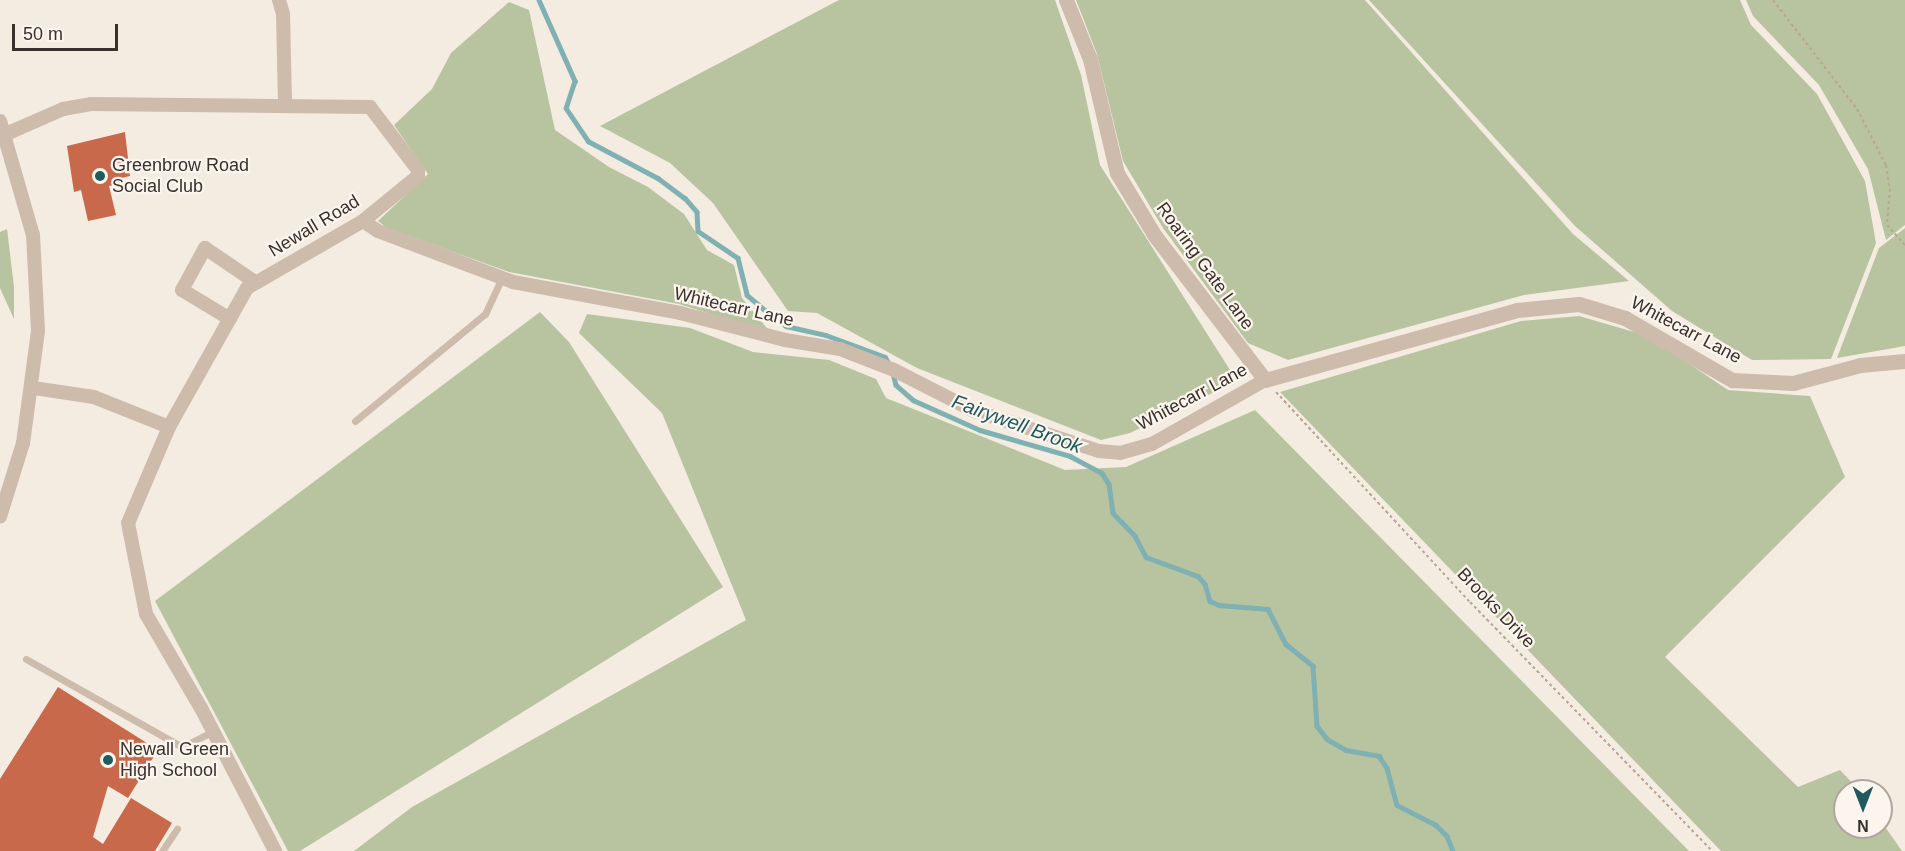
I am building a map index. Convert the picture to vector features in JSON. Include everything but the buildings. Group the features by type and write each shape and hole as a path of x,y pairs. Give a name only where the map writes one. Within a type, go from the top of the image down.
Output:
{"street":[{"path":"279,0 283,14 285,105"},
{"name":"Roaring Gate Lane","path":"1066,0 1090,59 1117,172 1155,236 1265,380"},
{"name":"Newall Road","path":"6,134 63,109 91,104 370,107 418,170 418,176 363,221 255,282 230,319 169,427 128,523 146,614 213,731 275,851"},
{"path":"0,120 6,134 33,235 38,331 33,388 1,512"},
{"name":"Whitecarr Lane","path":"363,221 378,231 502,278 840,349 894,370 972,410 1099,452 1120,453 1152,444 1265,380 1517,310 1579,304 1625,318 1732,380 1794,383 1860,365 1905,361"},
{"path":"230,319 182,290 205,248 255,282"},
{"path":"33,388 94,397 169,427"}],"lane":[{"path":"355,421 485,314 502,278"},
{"path":"26,659 182,747 213,731"},
{"path":"162,851 177,829"}],"path":[{"path":"1773,0 1857,109 1886,165 1890,189 1887,225 1905,244"},
{"name":"Brooks Drive","path":"1265,380 1470,602 1712,851"}],"green space":[{"path":"839,0 1055,0 1081,75 1100,165 1237,381 1130,433 1101,440 917,368 817,313 788,311 713,203 670,163 600,126"},
{"path":"1076,0 1365,0 1573,234 1629,281 1524,295 1288,360 1248,343 1163,228 1123,161 1097,54"},
{"path":"1369,0 1740,0 1751,25 1817,94 1865,181 1876,243 1831,359 1752,360 1672,311 1575,226"},
{"path":"1746,0 1905,0 1905,225 1886,240 1868,169 1819,85 1753,16"},
{"path":"509,2 529,10 555,130 609,167 648,187 684,214 707,250 734,265 742,298 771,333 679,304 509,272 387,228 378,221 428,174 394,125 432,89 451,53"},
{"path":"1905,228 1905,346 1837,358 1879,248"},
{"path":"7,229 14,287 14,319 0,288 0,232"},
{"path":"540,312 569,342 723,587 300,851 288,851 155,601"},
{"path":"587,314 690,328 753,352 829,360 876,379 886,398 1065,470 1126,467 1255,410 1689,851 354,851 412,807 746,620 662,413 579,333"},
{"path":"1579,316 1648,336 1728,390 1810,396 1845,477 1665,657 1798,787 1840,770 1849,779 1833,779 1833,839 1893,838 1902,851 1721,851 1280,392 1521,321"}],"waterway":[{"name":"Fairywell Brook","path":"539,0 575,81 566,108 588,141 658,178 685,198 697,212 698,231 738,258 747,295 786,326 826,335 885,357 890,365"},
{"name":"Fairywell Brook","path":"893,373 896,385 913,400 980,430 1070,456 1102,473 1109,484 1113,513 1135,536 1146,557 1198,576 1205,584 1210,601 1219,605 1268,609 1286,644 1313,666 1317,726 1327,739 1346,750 1379,756 1387,768 1397,805 1436,825 1447,836 1453,851"}],"place":[{"name":"Greenbrow Road Social Club","path":"100,176"},
{"name":"Newall Green High School","path":"108,760"}]}
